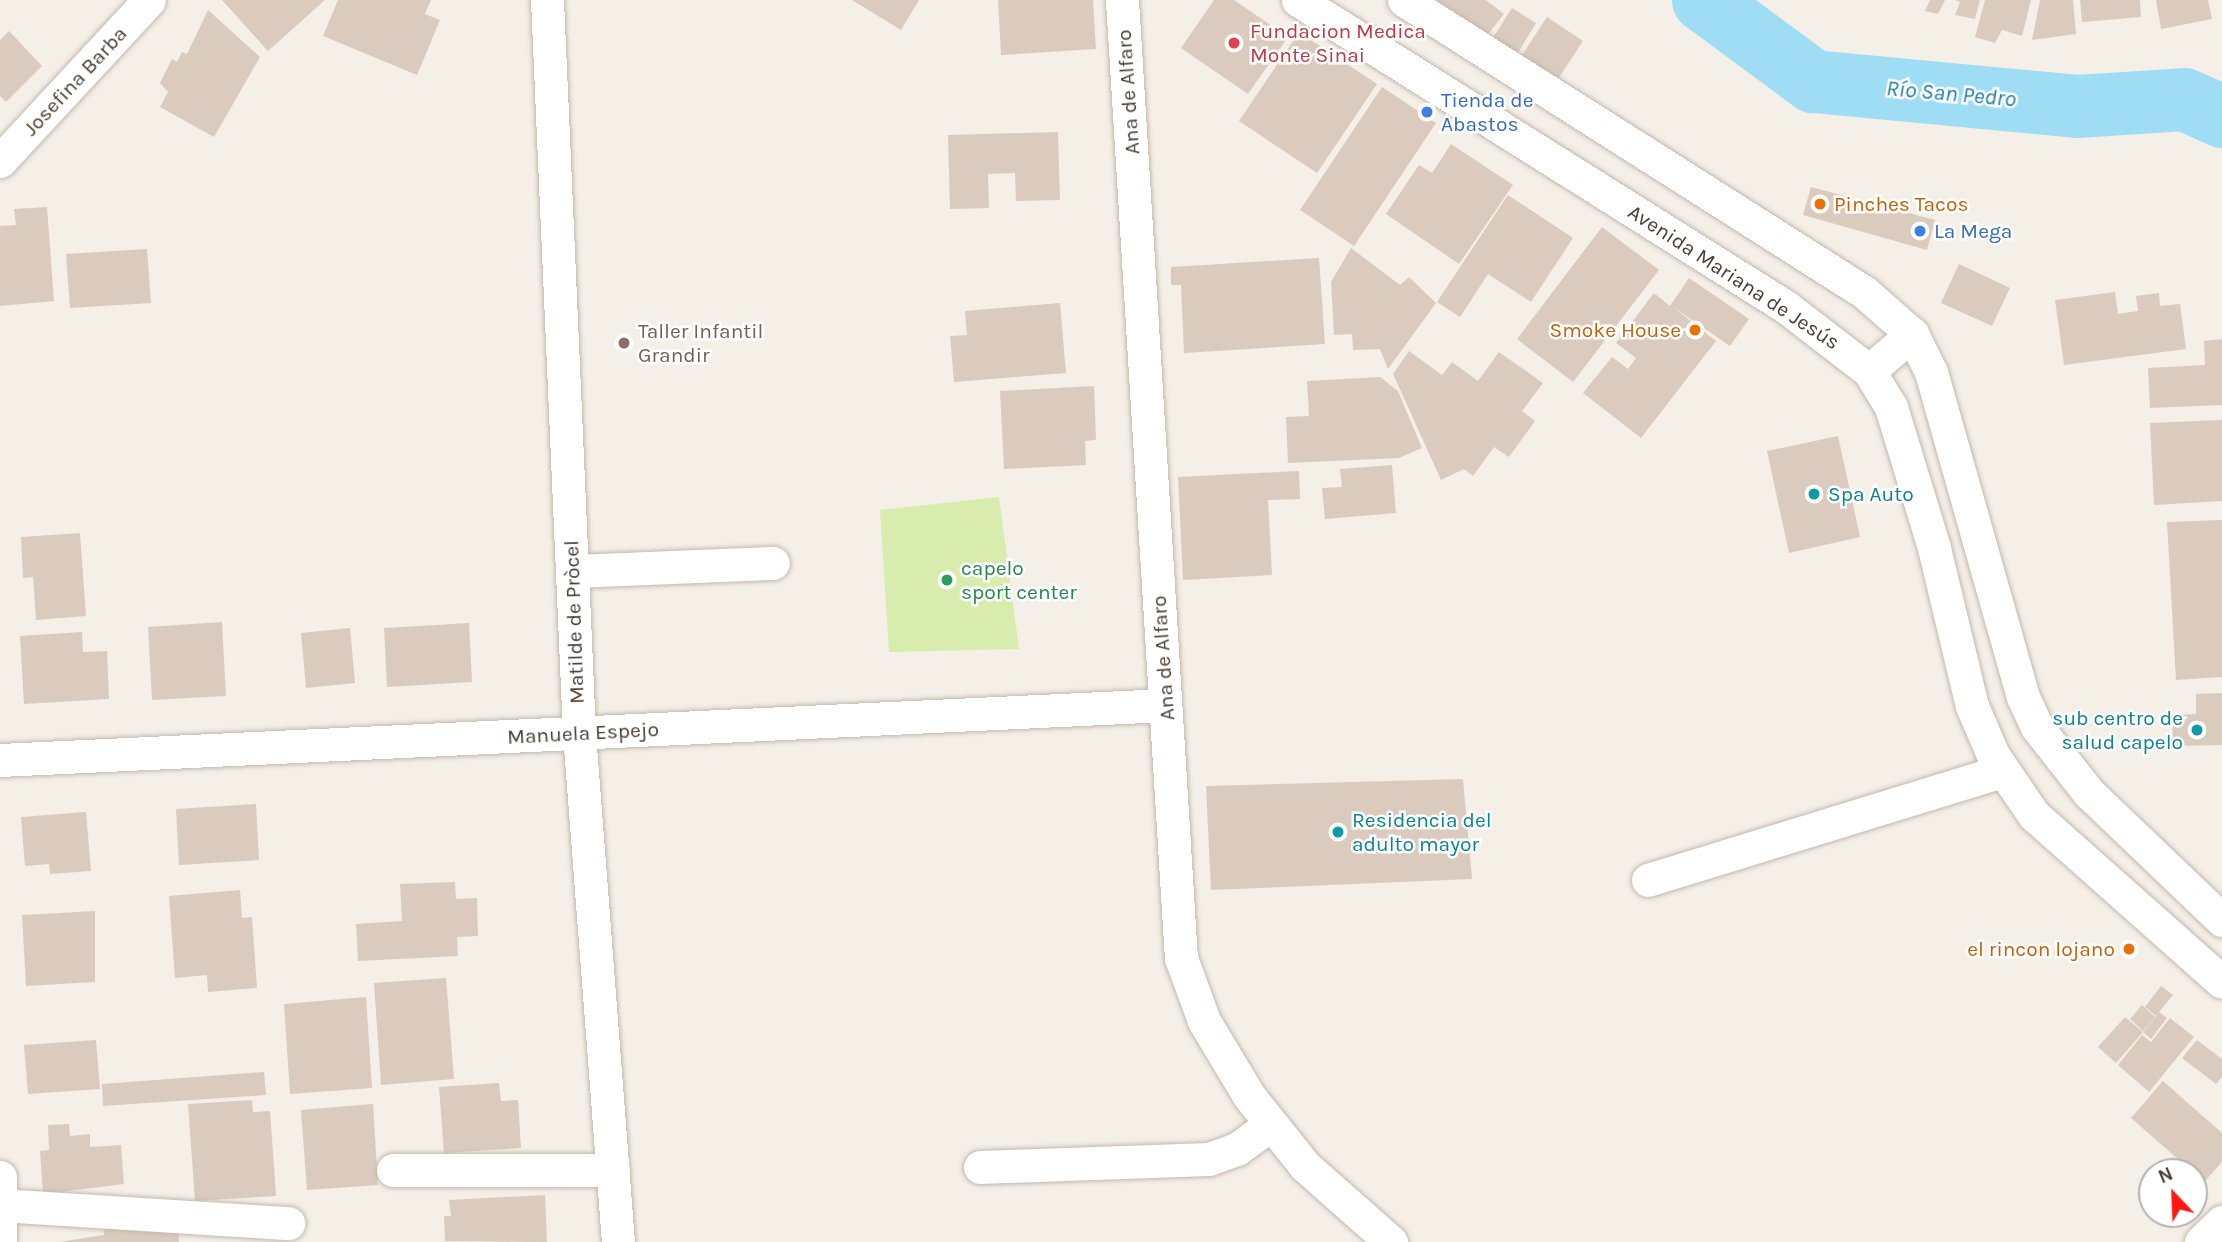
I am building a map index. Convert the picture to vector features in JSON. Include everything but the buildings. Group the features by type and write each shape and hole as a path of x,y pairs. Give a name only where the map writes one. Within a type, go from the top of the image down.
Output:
{"street":[{"name":"Josefina Barba","path":"0,161 149,0"},
{"name":"Matilde de Pròcel","path":"547,0 579,733 618,1242"},
{"name":"Ana de Alfaro","path":"1122,0 1181,958 1204,1021 1249,1096 1305,1166 1391,1242"},
{"name":"Avenida Mariana de Jesús","path":"1298,0 1786,307 1869,371 1891,407 1934,548 1972,706 2003,771 2034,815 2222,982"},
{"path":"1404,0 1864,292 1912,334 1938,392 2023,697 2038,727 2089,793 2222,920"},
{"path":"1869,371 1912,334"},
{"path":"572,571 774,563"},
{"name":"Manuela Espejo","path":"0,760 1166,705"},
{"path":"1648,880 2003,771"},
{"path":"980,1167 1209,1159 1237,1149 1271,1124"},
{"path":"393,1170 613,1170"},
{"path":"1,1242 0,1196 288,1223"},
{"path":"2200,1242 2222,1222"}],"green space":[{"name":"capelo sport center","path":"999,497 1019,649 889,652 880,510"}],"waterway":[{"name":"Río San Pedro","path":"1703,0 1813,81 2077,106 2184,99 2222,116"}],"place":[{"name":"Fundacion Medica Monte Sinai","path":"1234,43"},
{"name":"Tienda de Abastos","path":"1427,112"},
{"name":"Pinches Tacos","path":"1820,204"},
{"name":"La Mega","path":"1920,231"},
{"name":"Smoke House","path":"1695,330"},
{"name":"Taller Infantil Grandir","path":"624,343"},
{"name":"Spa Auto","path":"1814,494"},
{"name":"capelo sport center","path":"947,580"},
{"name":"sub centro de salud capelo","path":"2197,730"},
{"name":"Residencia del adulto mayor","path":"1338,832"},
{"name":"el rincon lojano","path":"2129,949"}]}
